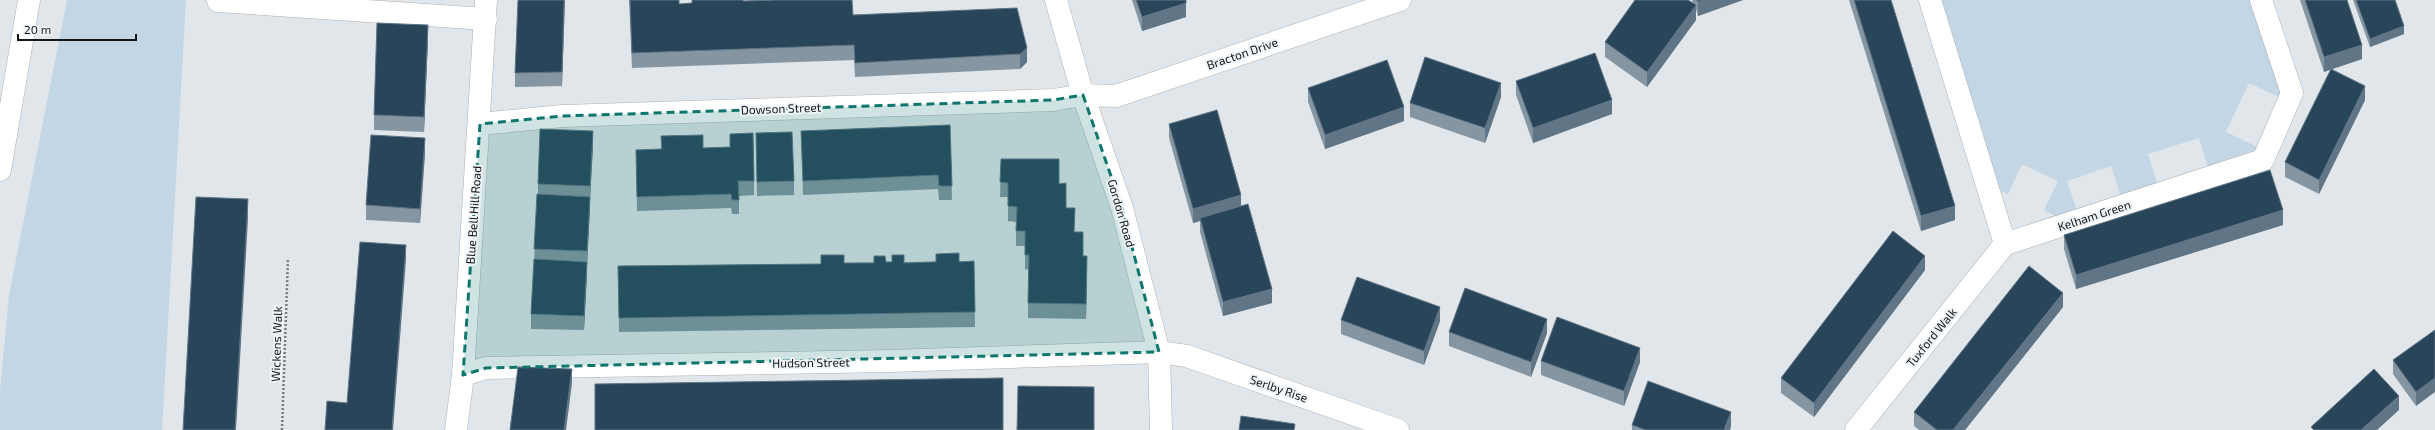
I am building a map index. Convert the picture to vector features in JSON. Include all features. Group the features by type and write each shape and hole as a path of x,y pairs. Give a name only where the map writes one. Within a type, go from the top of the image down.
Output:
{"street":[{"path":"0,170 29,0"},
{"name":"Gordon Road","path":"1056,0 1083,95 1122,208 1160,352 1161,430"},
{"name":"Bracton Drive","path":"1083,95 1116,96 1400,0"},
{"path":"1930,0 2005,244"},
{"name":"Kelham Green","path":"2005,244 2263,160 2292,93 2261,0"},
{"path":"218,1 486,9"},
{"name":"Blue Bell Hill Road","path":"456,430 464,375 486,9"},
{"name":"Dowson Street","path":"480,124 563,116 1054,100 1083,95"},
{"name":"Tuxford Walk","path":"1856,430 2005,244"},
{"name":"Hudson Street","path":"464,375 486,368 874,361 1160,352"},
{"name":"Serlby Rise","path":"1160,352 1187,356 1398,430"}],"path":[{"name":"Wickens Walk","path":"282,430 288,258"}],"highlighted area":[{"path":"1083,95 1122,208 1159,352 486,368 463,375 480,124 563,116 1053,100"}],"shaded area":[{"path":"67,0 186,0 162,430 0,430 0,391 9,295"},
{"path":"1934,0 2252,0 2283,99 2249,83 2226,132 2260,148 2257,154 2209,170 2199,138 2148,154 2158,186 2121,197 2111,166 2067,181 2077,211 2057,217 2044,210 2058,181 2022,164 2008,194 1995,188"}],"building":[{"path":"518,0 564,0 562,72 515,73"},
{"path":"630,0 679,0 679,4 692,3 692,0 852,0 853,15 1017,8 1027,48 1020,54 855,63 854,45 632,53"},
{"path":"1136,0 1186,0 1186,3 1142,17"},
{"path":"1635,0 1688,0 1696,5 1647,72 1605,42"},
{"path":"1854,0 1891,0 1955,206 1921,216"},
{"path":"2305,0 2347,0 2362,45 2324,57"},
{"path":"2356,0 2395,0 2404,26 2370,39"},
{"path":"377,23 428,25 424,117 374,115"},
{"path":"1595,53 1612,100 1533,128 1516,81"},
{"path":"1425,57 1501,83 1485,128 1410,103"},
{"path":"1387,60 1404,107 1325,135 1308,88"},
{"path":"2331,69 2365,86 2319,180 2285,162"},
{"path":"1217,110 1241,195 1193,209 1169,124"},
{"path":"950,125 952,186 939,186 938,175 803,181 801,131"},
{"path":"540,129 593,131 590,186 538,184"},
{"path":"792,132 794,181 757,182 756,133"},
{"path":"753,133 754,181 738,181 739,200 732,200 731,194 637,197 636,150 662,149 661,136 703,135 703,148 730,147 730,134"},
{"path":"371,135 425,138 420,209 366,205"},
{"path":"1001,159 1059,159 1059,184 1066,183 1066,208 1075,208 1074,232 1083,232 1083,256 1087,256 1086,304 1028,303 1029,255 1025,255 1025,231 1016,231 1017,207 1008,206 1008,183 1000,182"},
{"path":"2270,170 2283,210 2076,275 2064,235"},
{"path":"537,194 590,197 587,251 534,249"},
{"path":"196,197 248,199 235,430 183,430"},
{"path":"1248,204 1272,289 1223,302 1200,218"},
{"path":"1893,231 1925,256 1814,403 1781,378"},
{"path":"360,242 406,245 392,430 325,430 327,401 347,403"},
{"path":"959,253 959,262 974,261 975,312 619,318 618,266 821,264 821,255 844,255 844,263 874,263 874,256 885,256 886,262 892,262 892,255 904,255 904,263 936,262 936,254"},
{"path":"534,259 587,262 584,316 531,314"},
{"path":"2029,266 2063,293 1953,430 1937,430 1914,412"},
{"path":"1357,277 1440,307 1424,351 1341,320"},
{"path":"1465,288 1547,319 1531,362 1449,332"},
{"path":"1557,317 1640,348 1624,391 1541,361"},
{"path":"2435,330 2435,378 2416,392 2393,360"},
{"path":"518,367 572,369 564,430 510,430"},
{"path":"2374,369 2399,396 2361,430 2314,430 2311,427"},
{"path":"1003,378 1003,430 595,430 595,384"},
{"path":"1648,381 1731,412 1724,430 1646,430 1632,425"},
{"path":"1018,386 1094,387 1094,430 1017,430"},
{"path":"1241,416 1295,424 1294,430 1239,430"}]}
